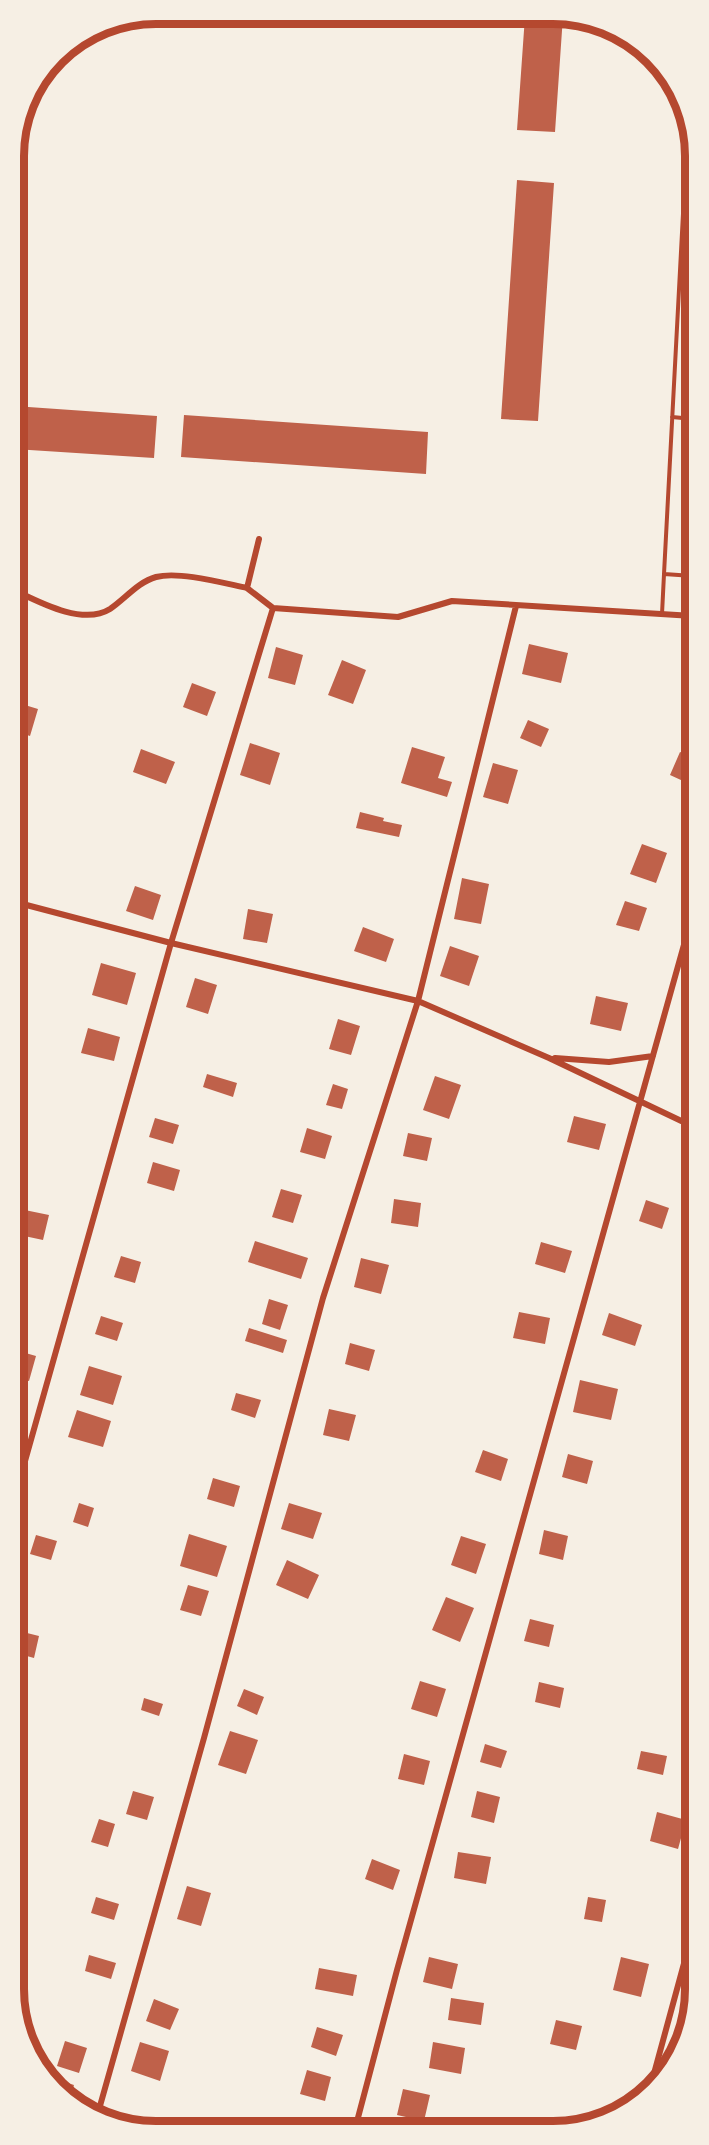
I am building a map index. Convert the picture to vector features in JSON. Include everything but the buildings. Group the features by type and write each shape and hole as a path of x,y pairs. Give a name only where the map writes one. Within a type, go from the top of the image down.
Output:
{"street":[{"path":"247,588 259,539"},
{"path":"24,595 52,608 88,615 109,610 134,590 156,577 190,576 247,588 273,608 398,617 452,601 685,616"},
{"path":"100,2108 204,1738 323,1298 418,1001 516,606"},
{"path":"24,1465 171,943 273,608"},
{"path":"24,904 171,943 418,1001 549,1058 685,1122"},
{"path":"357,2121 403,1947 685,941"},
{"path":"549,1058 609,1062 653,1056"},
{"path":"654,2074 685,1960"}],"lane":[{"path":"662,615 685,175"},
{"path":"672,417 685,418"},
{"path":"664,574 685,575"}]}
